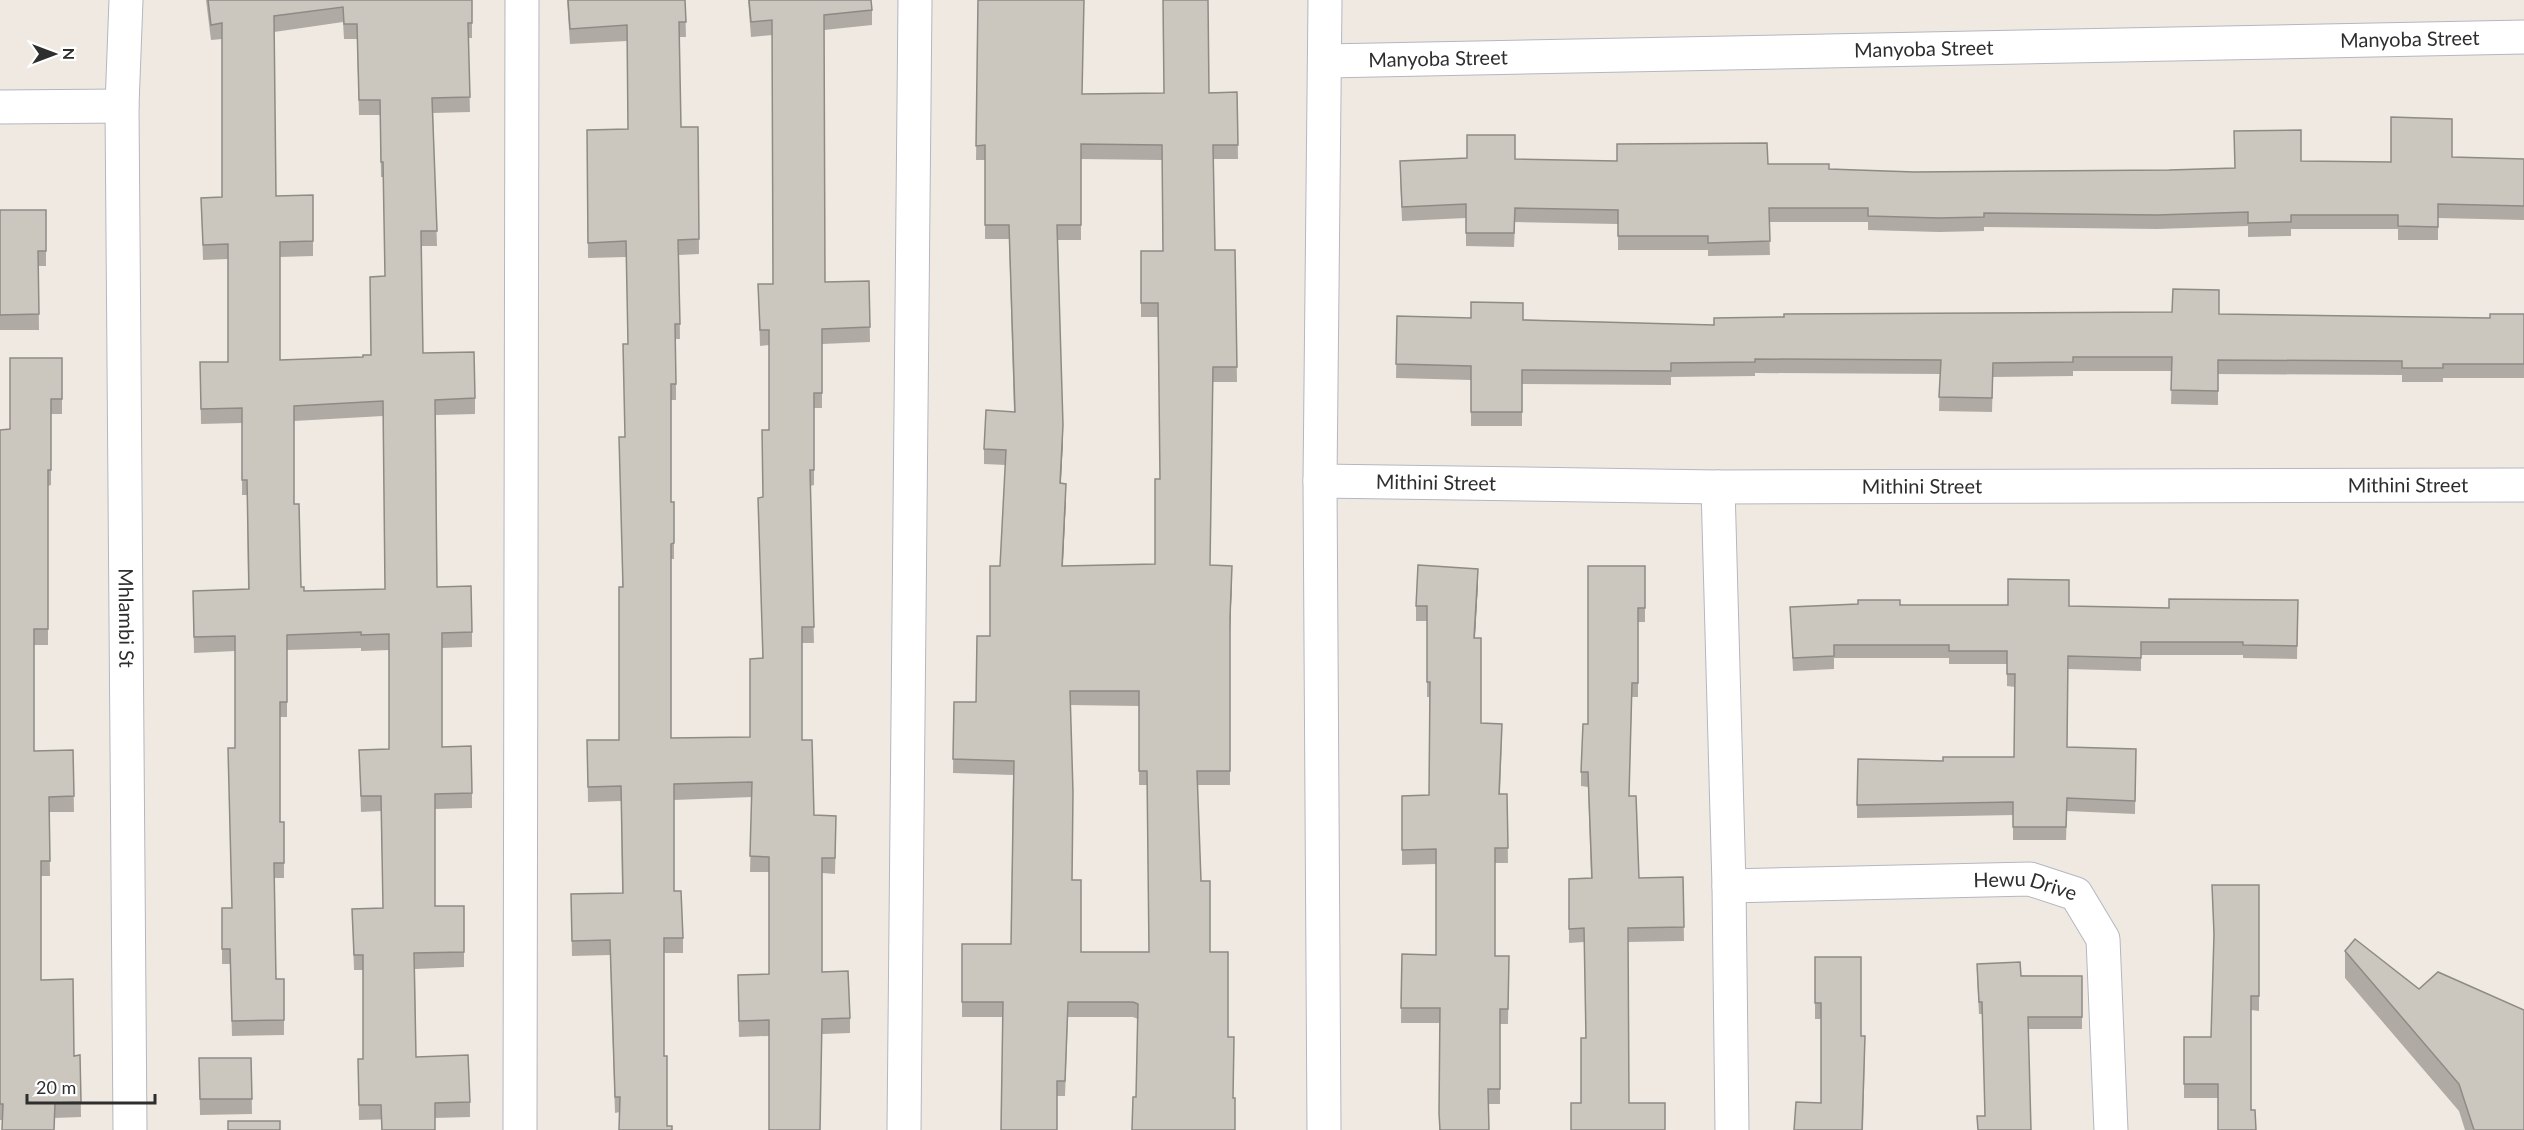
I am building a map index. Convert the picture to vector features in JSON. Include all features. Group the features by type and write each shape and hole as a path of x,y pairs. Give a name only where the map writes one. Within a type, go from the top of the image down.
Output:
{"street":[{"name":"Mhlambi St","path":"126,0 122,106 130,1130"},
{"path":"520,1130 522,0"},
{"path":"904,1130 915,0"},
{"path":"1324,1130 1320,482 1325,0"},
{"name":"Manyoba Street","path":"1326,61 2524,37"},
{"path":"0,107 122,106"},
{"name":"Mithini Street","path":"1320,482 1718,488 2524,485"},
{"path":"1718,488 1729,886 1732,1130"},
{"name":"Hewu Drive","path":"1729,886 2030,879 2076,894 2103,939 2110,1130"}],"building":[{"path":"208,0 472,0 472,23 468,23 470,97 432,98 437,231 421,231 423,353 474,352 475,398 435,400 437,587 471,586 472,632 442,633 442,747 471,746 472,793 435,794 435,906 464,906 464,952 414,953 416,1057 468,1055 470,1102 435,1103 435,1130 382,1130 381,1105 359,1105 358,1059 363,1059 363,955 354,955 352,909 383,908 381,796 361,796 359,750 389,749 389,634 361,635 361,632 287,635 287,702 280,702 280,822 284,822 284,863 274,863 276,979 284,979 284,1020 232,1021 230,949 222,949 222,908 232,908 228,748 235,748 235,636 194,637 193,591 249,589 247,480 242,480 242,408 201,409 200,362 228,362 228,244 203,245 201,198 222,197 222,23 211,25","holes":["343,7 344,24 357,24 359,100 380,100 385,276 370,277 371,355 280,360 280,242 313,241 313,195 276,196 274,16","383,401 385,589 304,591 304,587 301,587 299,504 294,504 294,406"]},
{"path":"568,0 685,0 686,22 679,22 681,127 698,127 699,239 678,240 680,324 675,324 676,384 671,384 671,502 674,502 674,543 671,544 671,738 750,737 750,659 763,658 758,498 763,497 762,430 769,430 769,330 760,330 758,284 773,284 772,20 751,22 749,0 871,0 872,10 824,15 825,282 869,281 870,327 822,329 822,393 814,393 814,470 810,470 814,627 802,627 802,740 812,740 814,815 836,816 835,858 822,858 822,972 848,971 850,1018 822,1019 820,1130 769,1130 769,1020 739,1021 738,975 769,974 769,857 750,856 752,782 674,784 674,891 681,891 683,938 664,938 664,1056 667,1056 667,1126 672,1126 672,1130 619,1130 620,1097 615,1097 610,940 572,941 571,894 623,893 621,786 588,787 587,740 619,740 619,587 623,587 619,437 625,437 623,344 628,344 626,241 588,243 587,130 628,129 627,25 570,29"},
{"path":"978,0 1084,0 1082,94 1164,93 1163,0 1208,0 1209,93 1237,92 1238,145 1213,145 1215,250 1235,250 1237,367 1213,367 1210,565 1232,566 1230,771 1197,771 1201,881 1210,881 1210,952 1228,952 1228,1037 1234,1037 1235,1130 1132,1130 1133,1097 1136,1097 1138,1004 1133,1002 1068,1002 1065,1081 1057,1081 1057,1130 1001,1130 1003,1002 962,1002 962,944 1011,944 1014,761 953,759 954,702 976,702 977,636 990,636 990,566 1000,566 1006,450 984,449 986,410 1015,412 1009,225 985,225 985,145 976,146","holes":["1081,144 1162,145 1163,251 1141,251 1141,303 1158,303 1160,479 1155,479 1155,564 1062,566 1066,484 1060,483 1063,425 1057,225 1081,225","1070,691 1139,691 1139,771 1147,771 1149,952 1081,952 1081,880 1072,880 1073,792"]},
{"path":"2391,117 2452,119 2452,157 2524,159 2524,206 2438,204 2438,227 2398,226 2398,215 2291,215 2291,222 2248,223 2248,212 2157,215 1984,213 1984,217 1939,218 1868,216 1868,208 1769,208 1770,241 1708,243 1708,236 1618,236 1618,210 1515,208 1514,233 1466,233 1466,204 1402,207 1400,161 1467,158 1467,135 1515,135 1515,159 1617,161 1617,144 1767,143 1768,164 1829,164 1829,169 1914,172 2169,170 2235,168 2234,131 2301,130 2301,161 2391,162"},
{"path":"0,210 46,210 46,251 38,251 39,314 0,315"},
{"path":"2173,289 2219,290 2219,314 2490,318 2490,314 2524,314 2524,364 2443,364 2443,368 2402,368 2402,361 2218,360 2218,391 2171,390 2172,357 2073,357 2073,362 1993,363 1992,398 1939,397 1941,360 1755,359 1755,362 1671,363 1671,371 1522,370 1522,412 1471,412 1471,366 1396,364 1397,316 1471,318 1471,302 1523,303 1523,320 1714,325 1714,318 1784,317 1784,314 2172,312"},
{"path":"10,358 62,358 62,399 51,399 51,470 48,470 48,629 34,629 34,751 73,750 74,796 49,797 50,861 41,861 41,980 73,979 74,1056 80,1055 81,1102 55,1103 54,1130 2,1130 3,1104 0,1104 0,430 10,429"},
{"path":"1418,565 1478,569 1474,638 1481,638 1481,723 1502,724 1499,794 1507,794 1508,848 1495,848 1495,956 1509,956 1508,1009 1500,1009 1500,1089 1488,1089 1489,1130 1440,1130 1440,1008 1401,1008 1402,954 1436,955 1436,849 1402,850 1402,796 1429,795 1430,682 1427,682 1427,606 1416,606"},
{"path":"1588,566 1645,566 1645,608 1638,608 1638,683 1632,683 1629,796 1636,796 1639,878 1683,877 1684,927 1628,928 1629,1103 1665,1103 1665,1130 1571,1130 1571,1103 1581,1103 1581,1038 1586,1038 1584,928 1569,929 1569,879 1592,878 1588,772 1581,772 1583,724 1588,724"},
{"path":"2008,579 2069,580 2069,606 2169,608 2169,599 2298,600 2297,646 2243,645 2243,642 2141,642 2141,658 2068,656 2067,747 2136,749 2135,801 2067,798 2066,827 2013,827 2013,802 1857,805 1858,759 1943,761 1943,757 2014,757 2015,674 2007,674 2007,651 1949,651 1949,645 1834,645 1834,656 1793,658 1790,607 1858,604 1858,600 1900,600 1900,605 2008,605"},
{"path":"2212,885 2259,885 2259,996 2251,996 2251,1110 2255,1110 2256,1130 2218,1130 2218,1084 2184,1084 2184,1037 2211,1037 2214,934"},
{"path":"2355,939 2419,989 2438,972 2524,1010 2524,1130 2474,1130 2459,1084 2345,951"},
{"path":"1815,957 1861,957 1861,1036 1865,1036 1862,1130 1794,1130 1796,1102 1821,1103 1821,1003 1815,1003"},
{"path":"2020,962 2021,976 2082,976 2082,1017 2028,1017 2031,1130 1978,1130 1977,1116 1985,1116 1982,1002 1979,1002 1977,964"},
{"path":"199,1058 251,1058 252,1099 200,1099"},
{"path":"228,1121 280,1121 280,1130 228,1130"}]}
